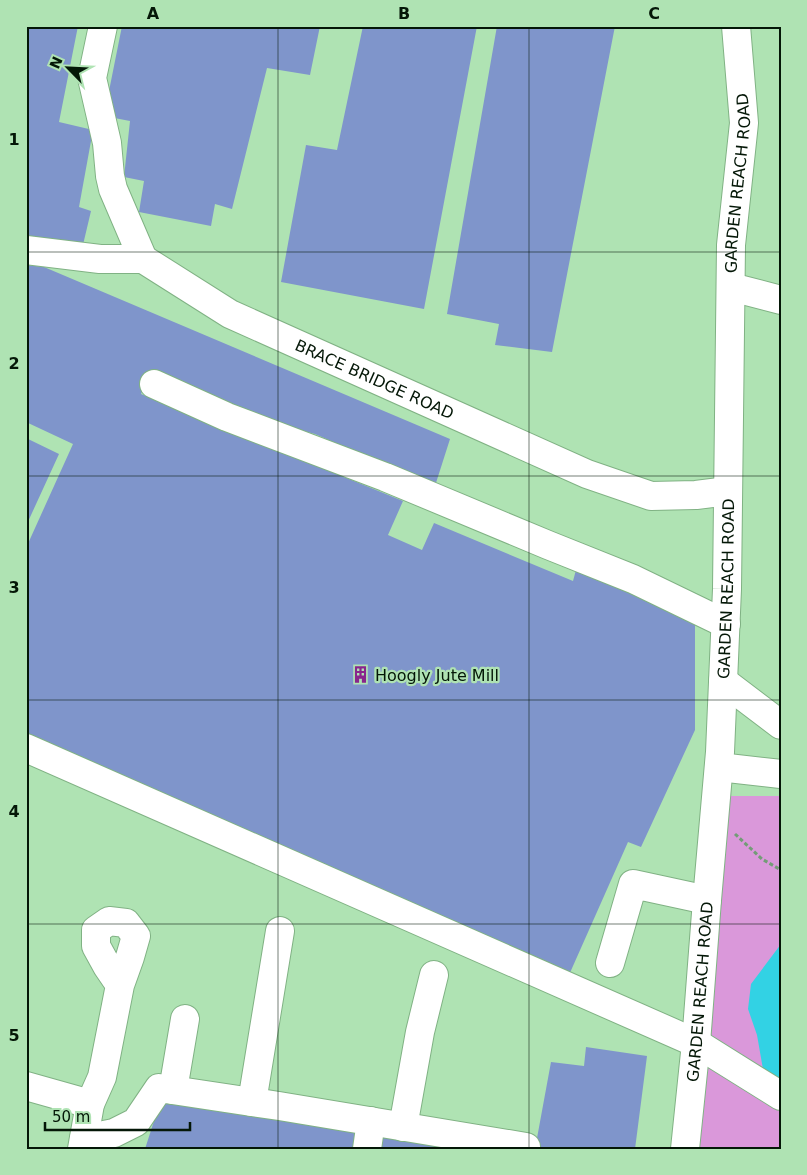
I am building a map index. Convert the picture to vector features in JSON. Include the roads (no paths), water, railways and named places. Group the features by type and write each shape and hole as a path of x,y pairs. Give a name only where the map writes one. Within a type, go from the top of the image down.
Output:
{"street":[{"path":"26,250 100,259 143,259 113,189 107,143 92,78 103,26"},
{"name":"GARDEN REACH ROAD","path":"685,1149 696,1043 719,767 726,624 731,245 744,124 736,26"},
{"name":"BRACE BRIDGE ROAD","path":"143,259 230,314 587,474 651,496 696,495 728,491"},
{"path":"731,286 781,300"},
{"path":"154,384 227,417 385,477 633,579 726,624"},
{"path":"723,681 781,725"},
{"path":"26,748 696,1043 781,1096"},
{"path":"719,767 781,774"},
{"path":"610,963 632,884 707,900"},
{"path":"252,1102 280,931"},
{"path":"403,1127 420,1032 434,975"},
{"path":"120,985 102,1077 90,1104 83,1144 114,1133 136,1122 159,1088 526,1147"},
{"path":"173,1090 185,1019"},
{"path":"26,1086 90,1104"},
{"path":"367,1149 371,1122"}],"water":[{"path":"781,944 781,1082 764,1075 757,1035 748,1009 751,984"}],"place":[{"name":"Hoogly Jute Mill","path":"361,675"}]}
